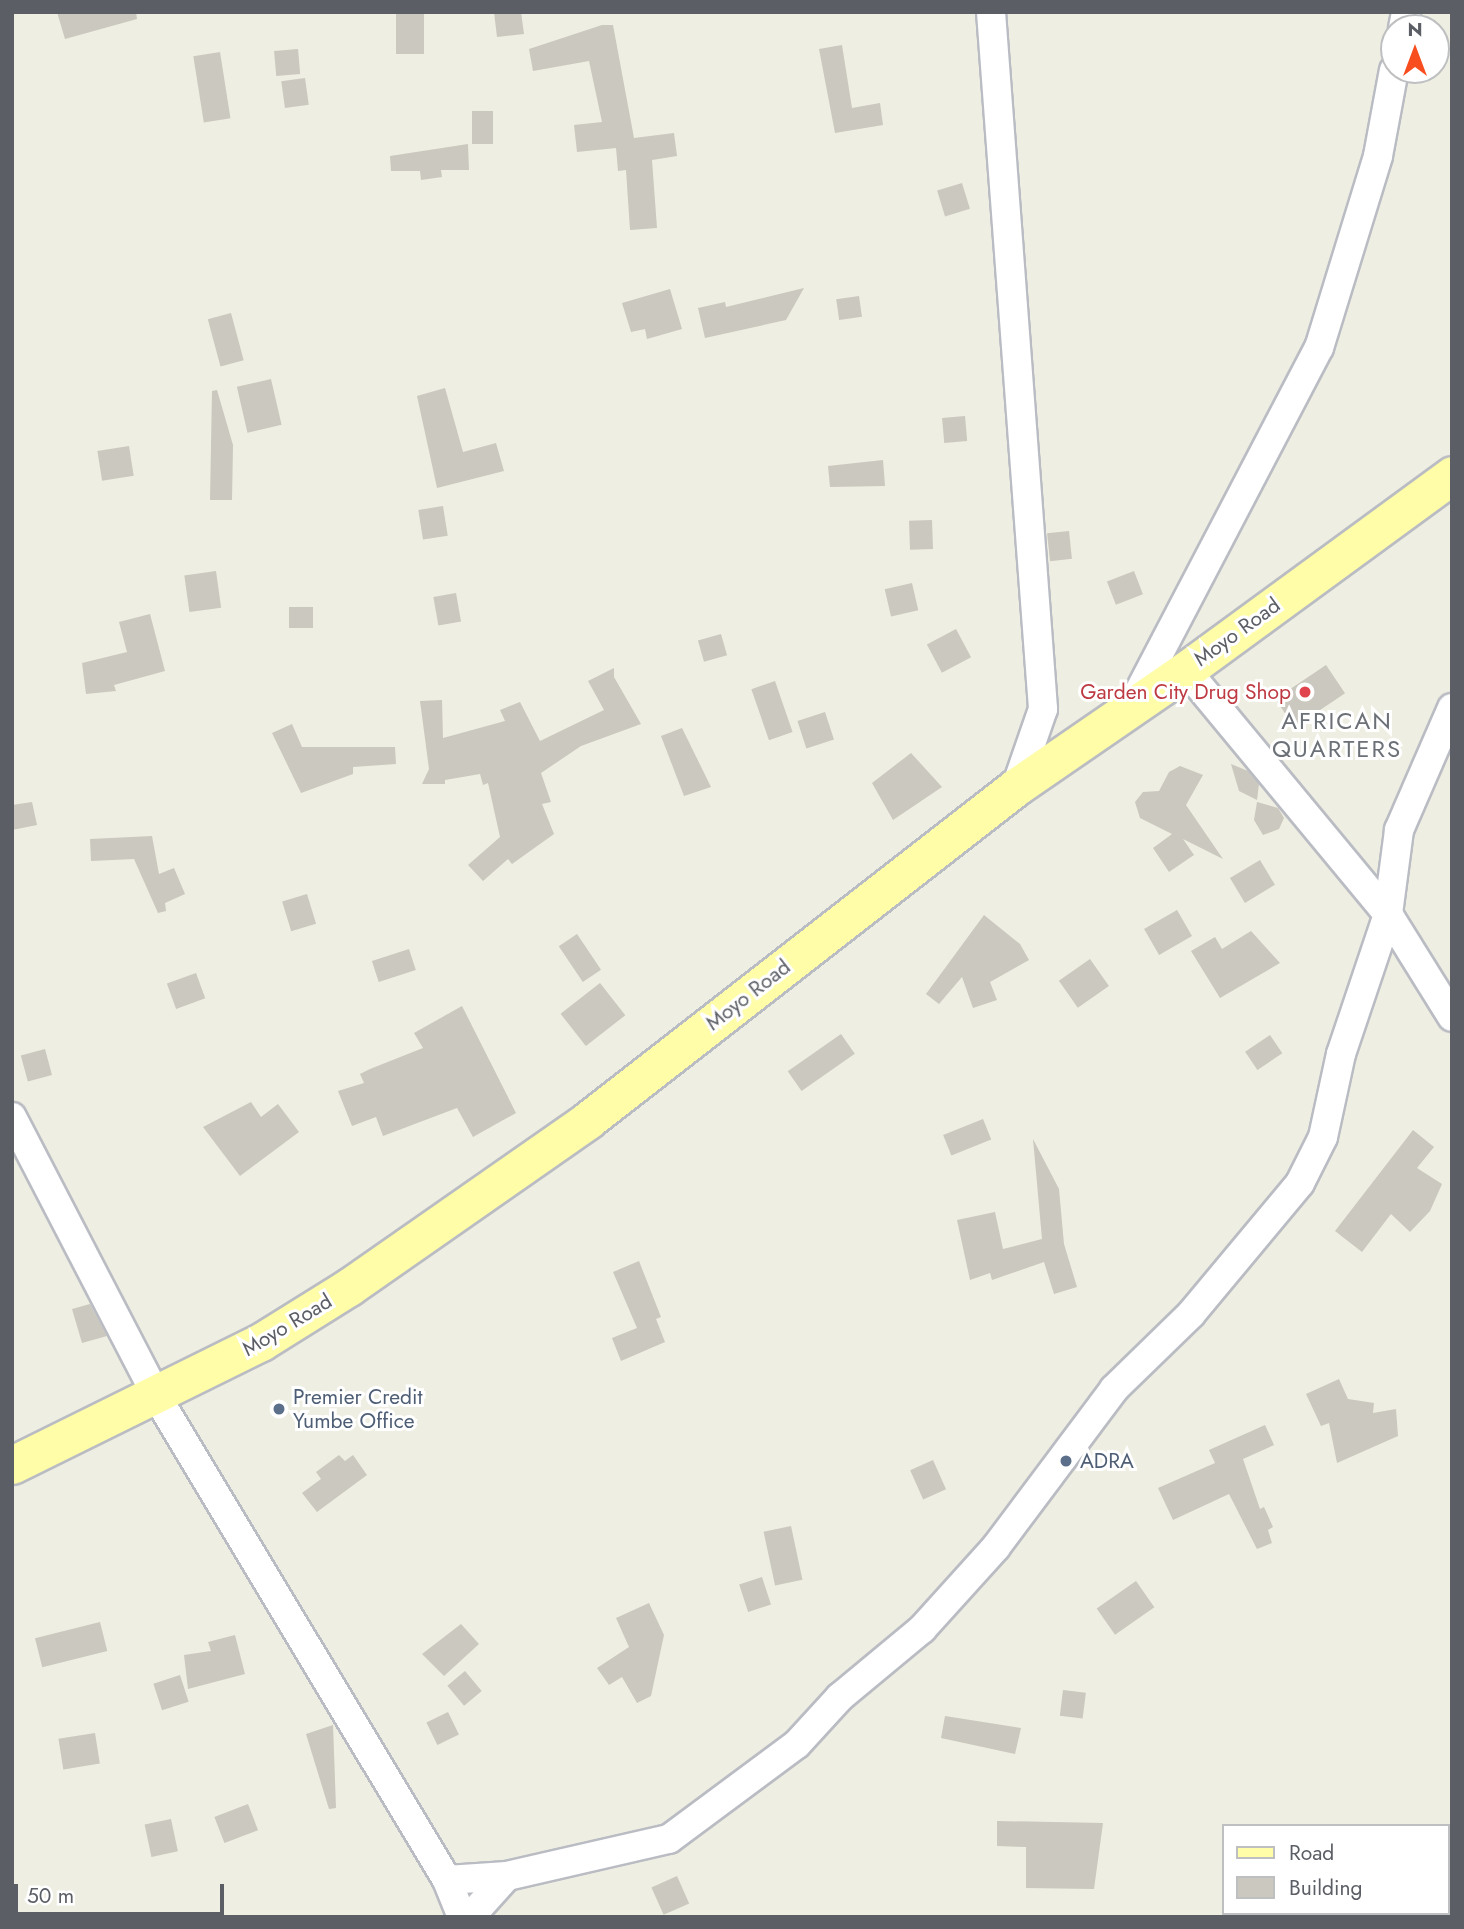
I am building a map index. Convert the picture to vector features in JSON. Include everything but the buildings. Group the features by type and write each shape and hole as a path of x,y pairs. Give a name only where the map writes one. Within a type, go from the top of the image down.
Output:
{"main road":[{"name":"Moyo Road","path":"12,1465 157,1397 309,1314 588,1120 1016,787 1186,670 1452,475"}],"street":[{"path":"991,12 1044,709 1016,787"},
{"path":"1130,709 1319,348 1378,156 1391,84"},
{"path":"1186,670 1388,914 1452,1017"},
{"path":"447,1880 507,1876 669,1839 797,1744 840,1697 922,1629 996,1547 1114,1389 1191,1314 1300,1183 1323,1137 1341,1054 1388,914 1399,830 1452,708"},
{"path":"12,1116 157,1397 447,1880 462,1917"},
{"path":"470,1917 507,1876"}],"place":[{"name":"Garden City Drug Shop","path":"1305,692"},
{"name":"Premier Credit Yumbe Office","path":"279,1409"},
{"name":"ADRA","path":"1066,1461"}],"district":[{"name":"AFRICAN QUARTERS","path":"1337,735"}]}
